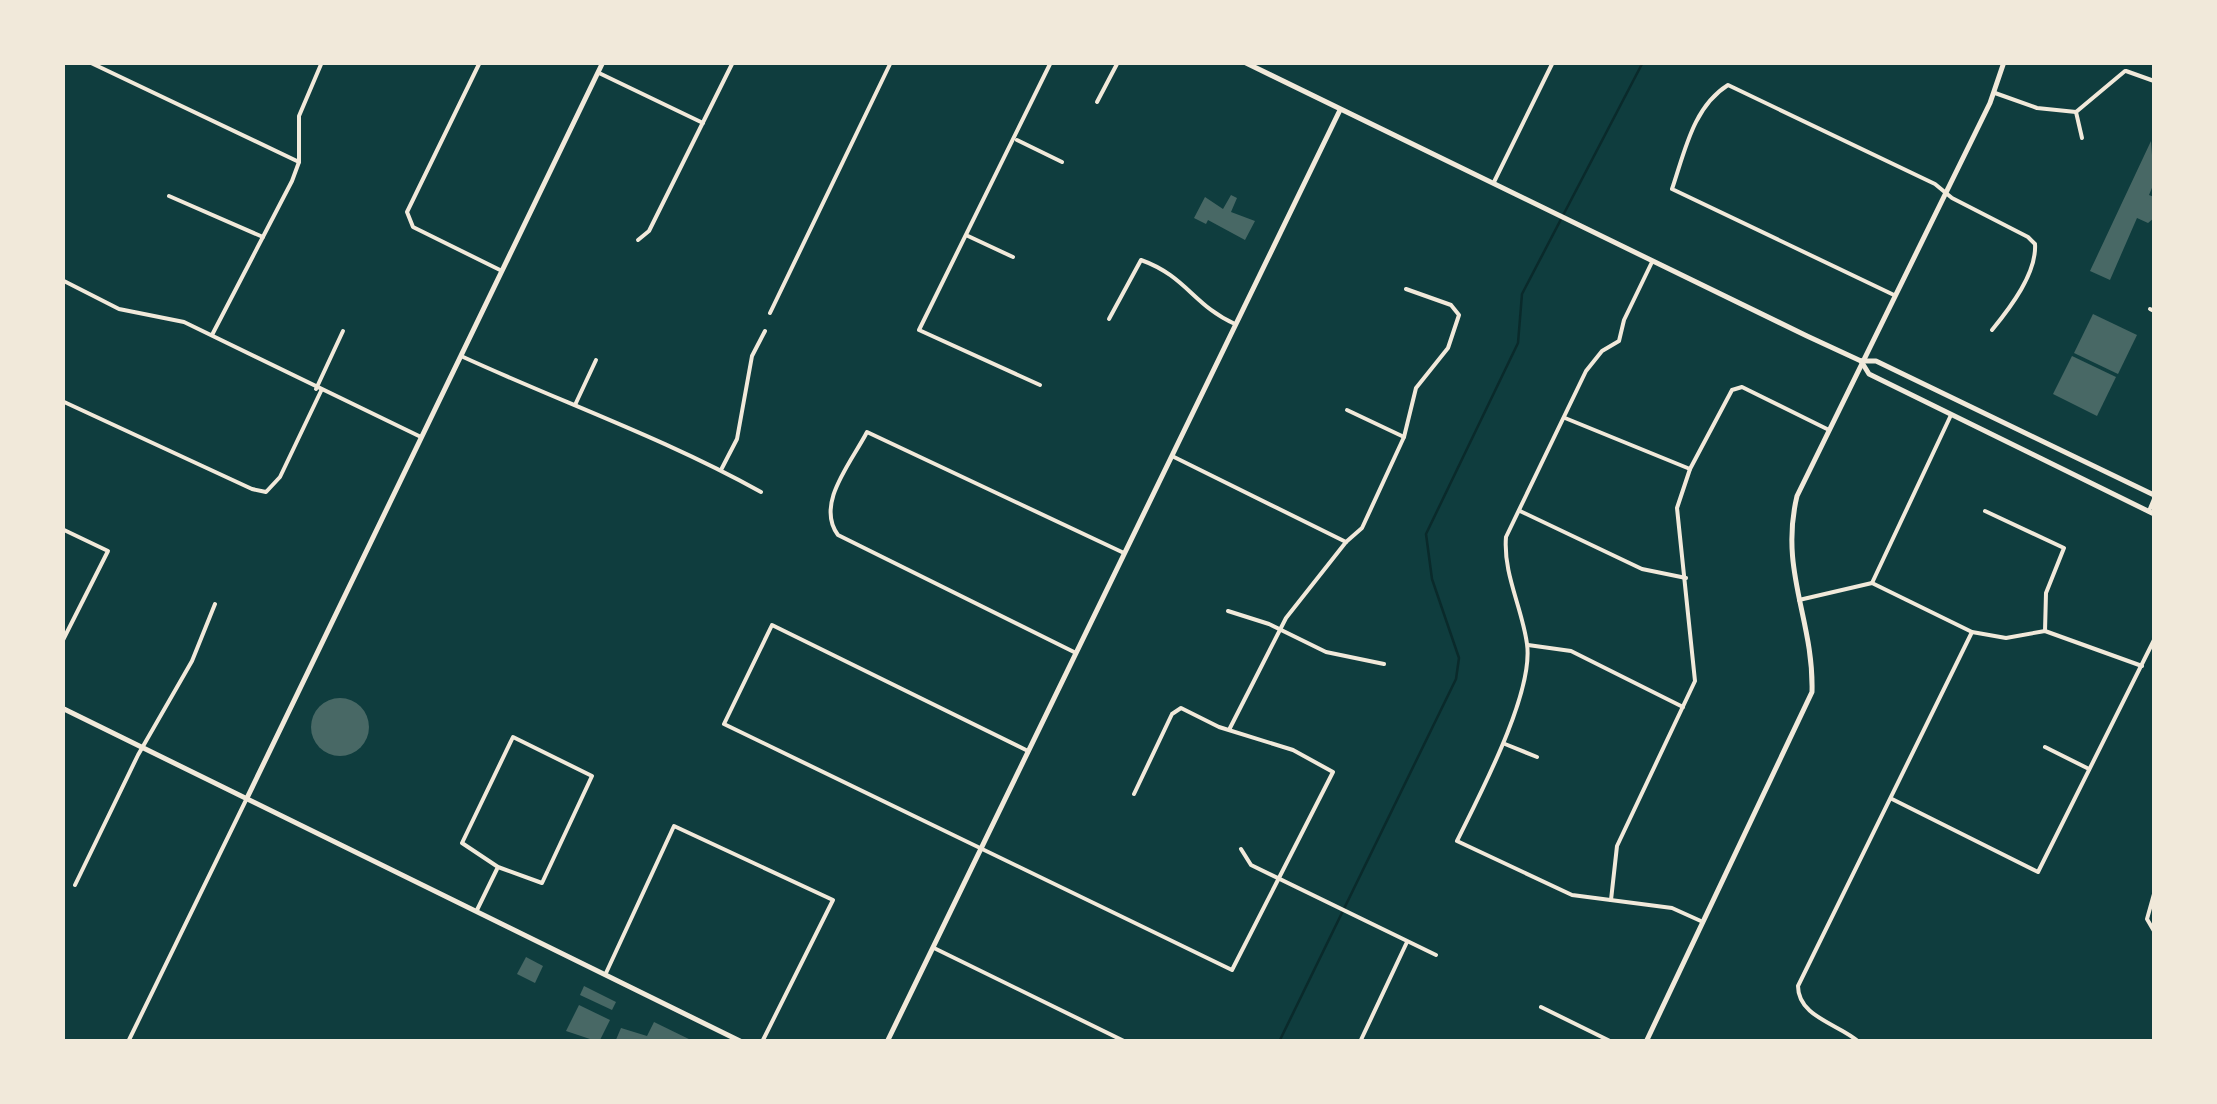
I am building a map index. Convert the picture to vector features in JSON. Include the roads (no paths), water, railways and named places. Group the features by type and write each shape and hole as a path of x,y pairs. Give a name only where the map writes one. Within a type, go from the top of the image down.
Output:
{"street":[{"path":"90,62 299,162"},
{"path":"212,335 299,162 299,116 322,62"},
{"path":"480,62 408,212 413,227 502,270"},
{"path":"128,1042 602,62"},
{"path":"638,240 649,231 733,62"},
{"path":"770,314 891,62"},
{"path":"1040,385 919,330 1050,62"},
{"path":"1097,102 1118,62"},
{"path":"1244,62 1652,262 1861,361 1876,361 2154,497 2152,512 1869,374 1861,361"},
{"path":"1494,182 1553,62"},
{"path":"1646,1042 1812,692 1813,664 1789,530 1797,496 1995,93 2004,62"},
{"path":"2126,62 2126,71"},
{"path":"1995,93 2036,108 2076,112 2126,71"},
{"path":"2126,71 2154,81"},
{"path":"598,72 702,123"},
{"path":"1894,295 1672,190 1691,131 1711,96 1728,85 1945,192 2035,244 2034,259 2009,309 1992,330"},
{"path":"888,1042 1340,110"},
{"path":"2076,112 2082,138"},
{"path":"1015,139 1062,162"},
{"path":"169,196 263,237"},
{"path":"966,235 1013,257"},
{"path":"1109,319 1141,260 1180,278 1210,311 1235,324"},
{"path":"1652,262 1624,320 1619,341 1602,352 1586,371 1506,537 1504,557 1528,646 1528,660 1505,744 1456,842 1572,894 1672,908 1703,922"},
{"path":"62,280 119,309 184,322 422,438"},
{"path":"1230,728 1280,628 1346,542 1362,528 1404,436 1416,388 1448,348 1459,315 1451,305 1406,289"},
{"path":"62,401 266,492 280,477 343,331"},
{"path":"721,470 737,439 752,356 765,332"},
{"path":"460,356 721,470 761,492"},
{"path":"576,405 596,360"},
{"path":"1611,900 1617,846 1695,681 1677,508 1690,470 1732,390 1742,387 1828,430"},
{"path":"1347,410 1404,436"},
{"path":"1872,583 1952,414"},
{"path":"1563,417 1690,470"},
{"path":"1076,652 838,535 828,522 828,507 867,432 1124,552"},
{"path":"1172,456 1346,542"},
{"path":"1518,510 1642,569 1686,578"},
{"path":"1985,511 2064,548 2046,593 2045,630"},
{"path":"62,529 108,551 62,642"},
{"path":"1799,600 1872,583 1972,632 2006,638 2045,630 2142,666"},
{"path":"74,885 143,747 192,661 215,604"},
{"path":"1228,611 1280,628 1326,652 1384,664"},
{"path":"1028,750 772,625 724,724 1232,970 1333,772 1292,750 1188,710 1176,710 1134,794"},
{"path":"1858,1042 1808,1011 1799,1001 1798,986 1972,632"},
{"path":"1892,799 2038,872 2154,640"},
{"path":"1528,646 1571,652 1683,707"},
{"path":"62,708 742,1042"},
{"path":"513,737 592,776 542,883 498,867 462,843 513,737"},
{"path":"1505,744 1537,757"},
{"path":"2045,747 2089,768"},
{"path":"606,973 674,826 833,900 762,1042"},
{"path":"1241,849 1251,865 1436,955"},
{"path":"477,910 498,867"},
{"path":"2154,894 2147,919 2154,931"},
{"path":"1360,1042 1407,942"},
{"path":"934,948 1126,1042"},
{"path":"1541,1007 1612,1042"}],"waterway":[{"path":"1279,1042 1456,679 1459,658 1432,579 1426,534 1518,343 1522,294 1643,62"}]}
